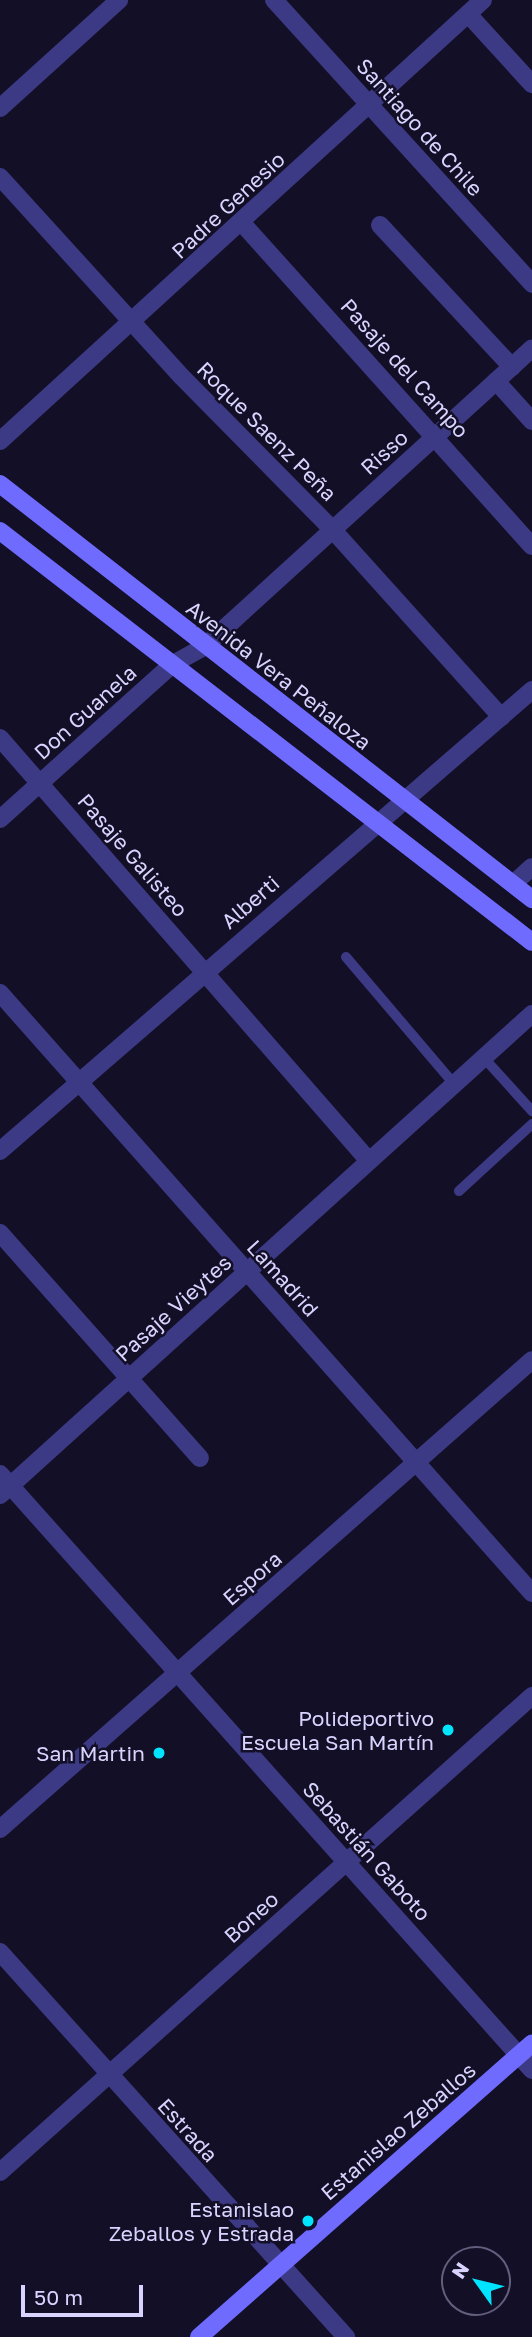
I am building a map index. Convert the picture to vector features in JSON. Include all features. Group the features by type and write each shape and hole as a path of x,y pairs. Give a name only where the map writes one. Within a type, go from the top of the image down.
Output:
{"main road":[{"name":"Avenida Vera Peñaloza","path":"0,484 404,802 532,899"},
{"path":"0,531 532,942"},
{"name":"Estanislao Zeballos","path":"200,2337 525,2049"}],"street":[{"path":"0,108 119,0"},
{"name":"Santiago de Chile","path":"274,0 532,284"},
{"name":"Padre Genesio","path":"0,441 135,323 483,0"},
{"path":"468,14 532,84"},
{"name":"Roque Saenz Peña","path":"0,177 332,529 501,717"},
{"name":"Pasaje del Campo","path":"242,223 532,546"},
{"path":"380,225 512,367"},
{"name":"Risso","path":"205,646 532,348"},
{"path":"496,381 532,421"},
{"name":"Don Guanela","path":"0,819 173,664 205,646"},
{"name":"Alberti","path":"0,1151 375,822 404,802 532,690"},
{"name":"Pasaje Galisteo","path":"0,738 369,1161"},
{"path":"513,884 532,867"},
{"name":"Lamadrid","path":"0,993 532,1593"},
{"name":"Pasaje Vieytes","path":"3,1485 129,1378 532,1014"},
{"path":"0,1233 200,1458"},
{"name":"Espora","path":"0,1829 532,1360"},
{"name":"Sebastián Gaboto","path":"3,1485 178,1673 346,1862 525,2049 532,2070"},
{"name":"Boneo","path":"0,2172 532,1696"},
{"name":"Estrada","path":"0,1952 346,2337"}],"lane":[{"path":"346,957 454,1084"},
{"path":"484,1058 532,1111"},
{"path":"459,1191 532,1124"}],"place":[{"name":"Polideportivo Escuela San Martín","path":"448,1730"},
{"name":"San Martin","path":"159,1753"},
{"name":"Estanislao Zeballos y Estrada","path":"308,2221"}]}
